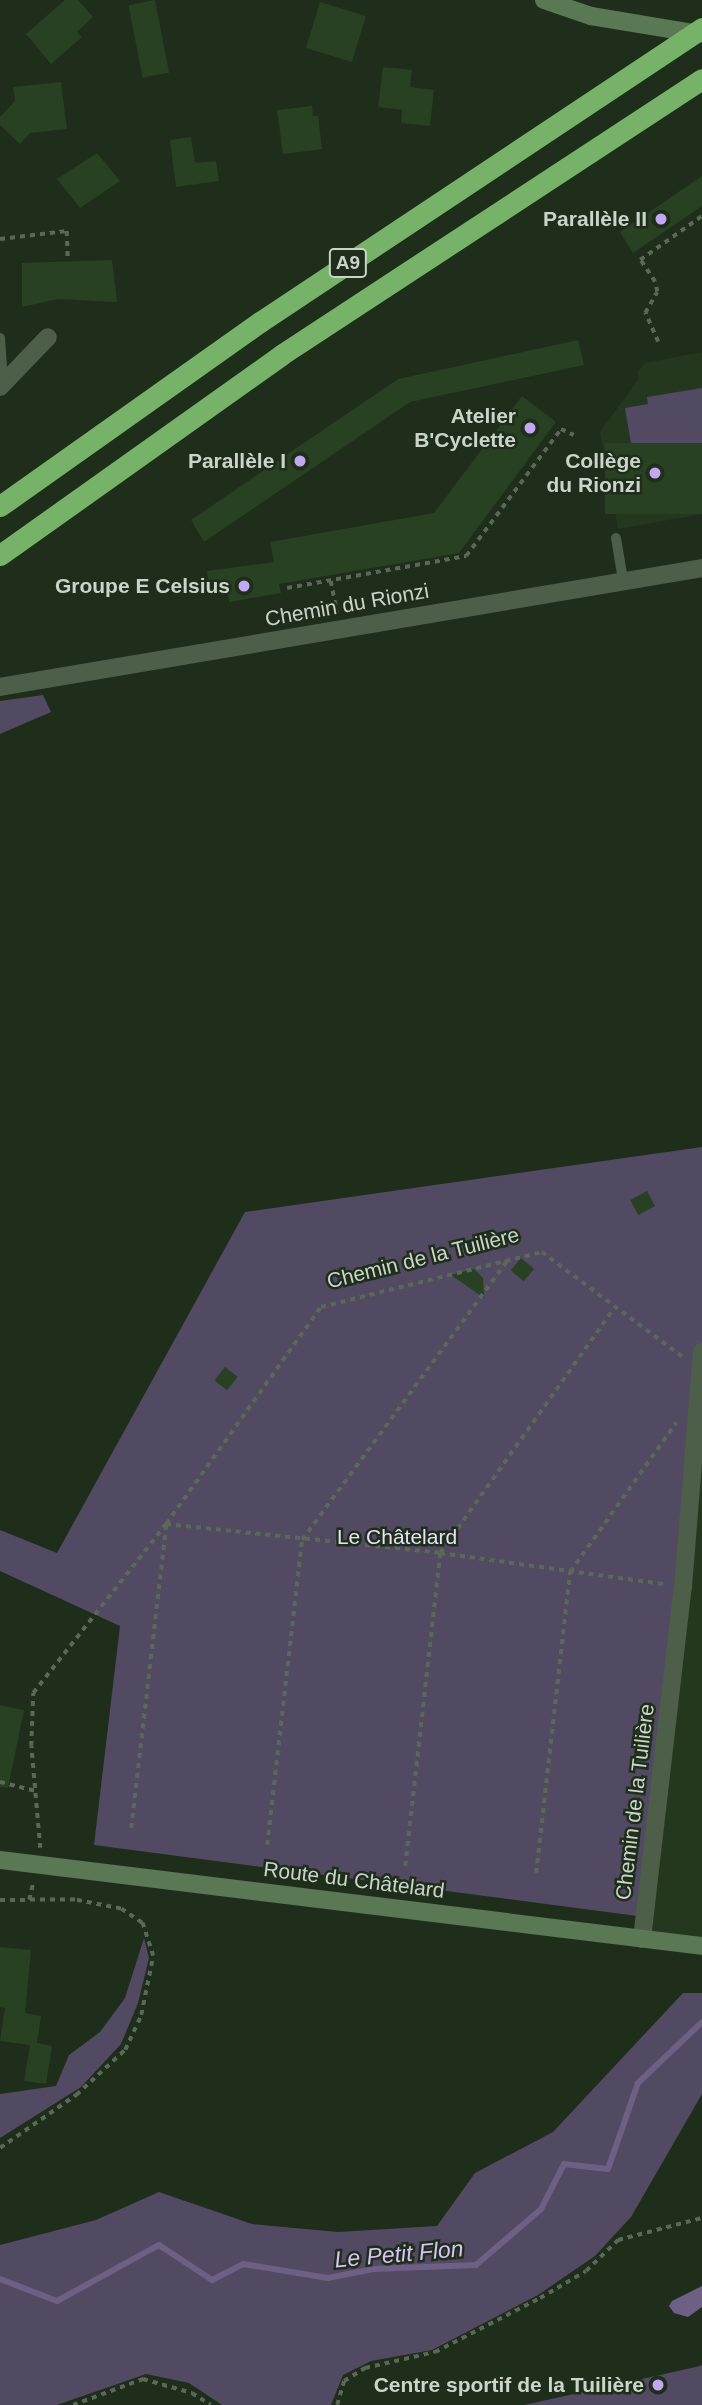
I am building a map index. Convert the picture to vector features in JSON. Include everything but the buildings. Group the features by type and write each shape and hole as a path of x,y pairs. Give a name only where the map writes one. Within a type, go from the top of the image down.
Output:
{"highway":[{"name":"A9","path":"0,506 260,322 702,28"},
{"name":"A9","path":"0,555 281,355 702,79"}],"main road":[{"path":"544,0 591,16 702,35"},
{"name":"Route du Châtelard","path":"0,1860 702,1946"}],"street":[{"path":"1,384 48,337"},
{"name":"Chemin du Rionzi","path":"0,687 702,568"},
{"name":"Chemin de la Tuilière","path":"642,1939 683,1587 702,1352"}],"lane":[{"path":"0,338 1,384"},
{"path":"616,538 623,580"}],"path":[{"path":"658,342 645,313 657,292 655,282 640,260 702,216"},
{"path":"0,239 67,231 68,261"},
{"path":"287,588 466,556 561,429 574,435"},
{"path":"331,580 337,610"},
{"name":"Chemin de la Tuilière","path":"29,1900 37,1864 37,1791 31,1746 33,1693 166,1524 321,1307 542,1252 683,1357"},
{"path":"267,1844 302,1540 508,1259"},
{"path":"405,1866 440,1553 614,1308"},
{"path":"536,1873 570,1572 681,1415"},
{"path":"131,1828 166,1524 440,1553 683,1587"},
{"path":"0,1782 37,1791"},
{"path":"0,1899 75,1900 121,1909 146,1930 153,1956 141,2015 125,2050 76,2095 0,2148"},
{"path":"337,2405 344,2381 365,2368 435,2352 586,2271 618,2240 702,2218"},
{"path":"73,2405 144,2379 192,2393 211,2405"}],"shaded area":[{"name":"Collège du Rionzi","path":"702,352 702,514 618,529 600,432 638,380 638,371 645,363"},
{"path":"702,1352 702,1946 642,1939"},
{"path":"702,2286 702,2307 688,2317 674,2313 669,2306 672,2301"}],"green space":[{"path":"702,388 702,443 633,455 625,408 648,404 647,397"},
{"path":"43,695 51,712 0,734 0,701"},
{"name":"Le Châtelard","path":"702,1147 702,1352 645,1917 94,1845 120,1626 0,1571 0,1530 57,1553 245,1212"},
{"path":"144,1938 149,1958 138,2003 121,2044 81,2087 0,2138 0,2094 56,2086 69,2055 100,2032 125,1998"},
{"path":"683,1993 702,1993 702,2094 631,2217 595,2256 538,2295 432,2350 371,2361 343,2375 331,2405 222,2405 189,2383 146,2374 57,2405 0,2405 0,2245 96,2220 159,2192 252,2224 338,2232 437,2226 475,2173 553,2132"},
{"name":"Centre sportif de la Tuilière","path":"702,2365 702,2405 524,2405 696,2367"}],"waterway":[{"name":"Le Petit Flon","path":"0,2279 57,2301 159,2245 212,2280 243,2264 328,2278 373,2269 476,2265 541,2209 564,2164 608,2169 638,2083 702,2022"}],"place":[{"name":"Parallèle II","path":"661,219"},
{"name":"Atelier B'Cyclette","path":"530,428"},
{"name":"Parallèle I","path":"300,461"},
{"name":"Collège du Rionzi","path":"655,473"},
{"name":"Groupe E Celsius","path":"244,586"},
{"name":"Centre sportif de la Tuilière","path":"658,2385"}]}
